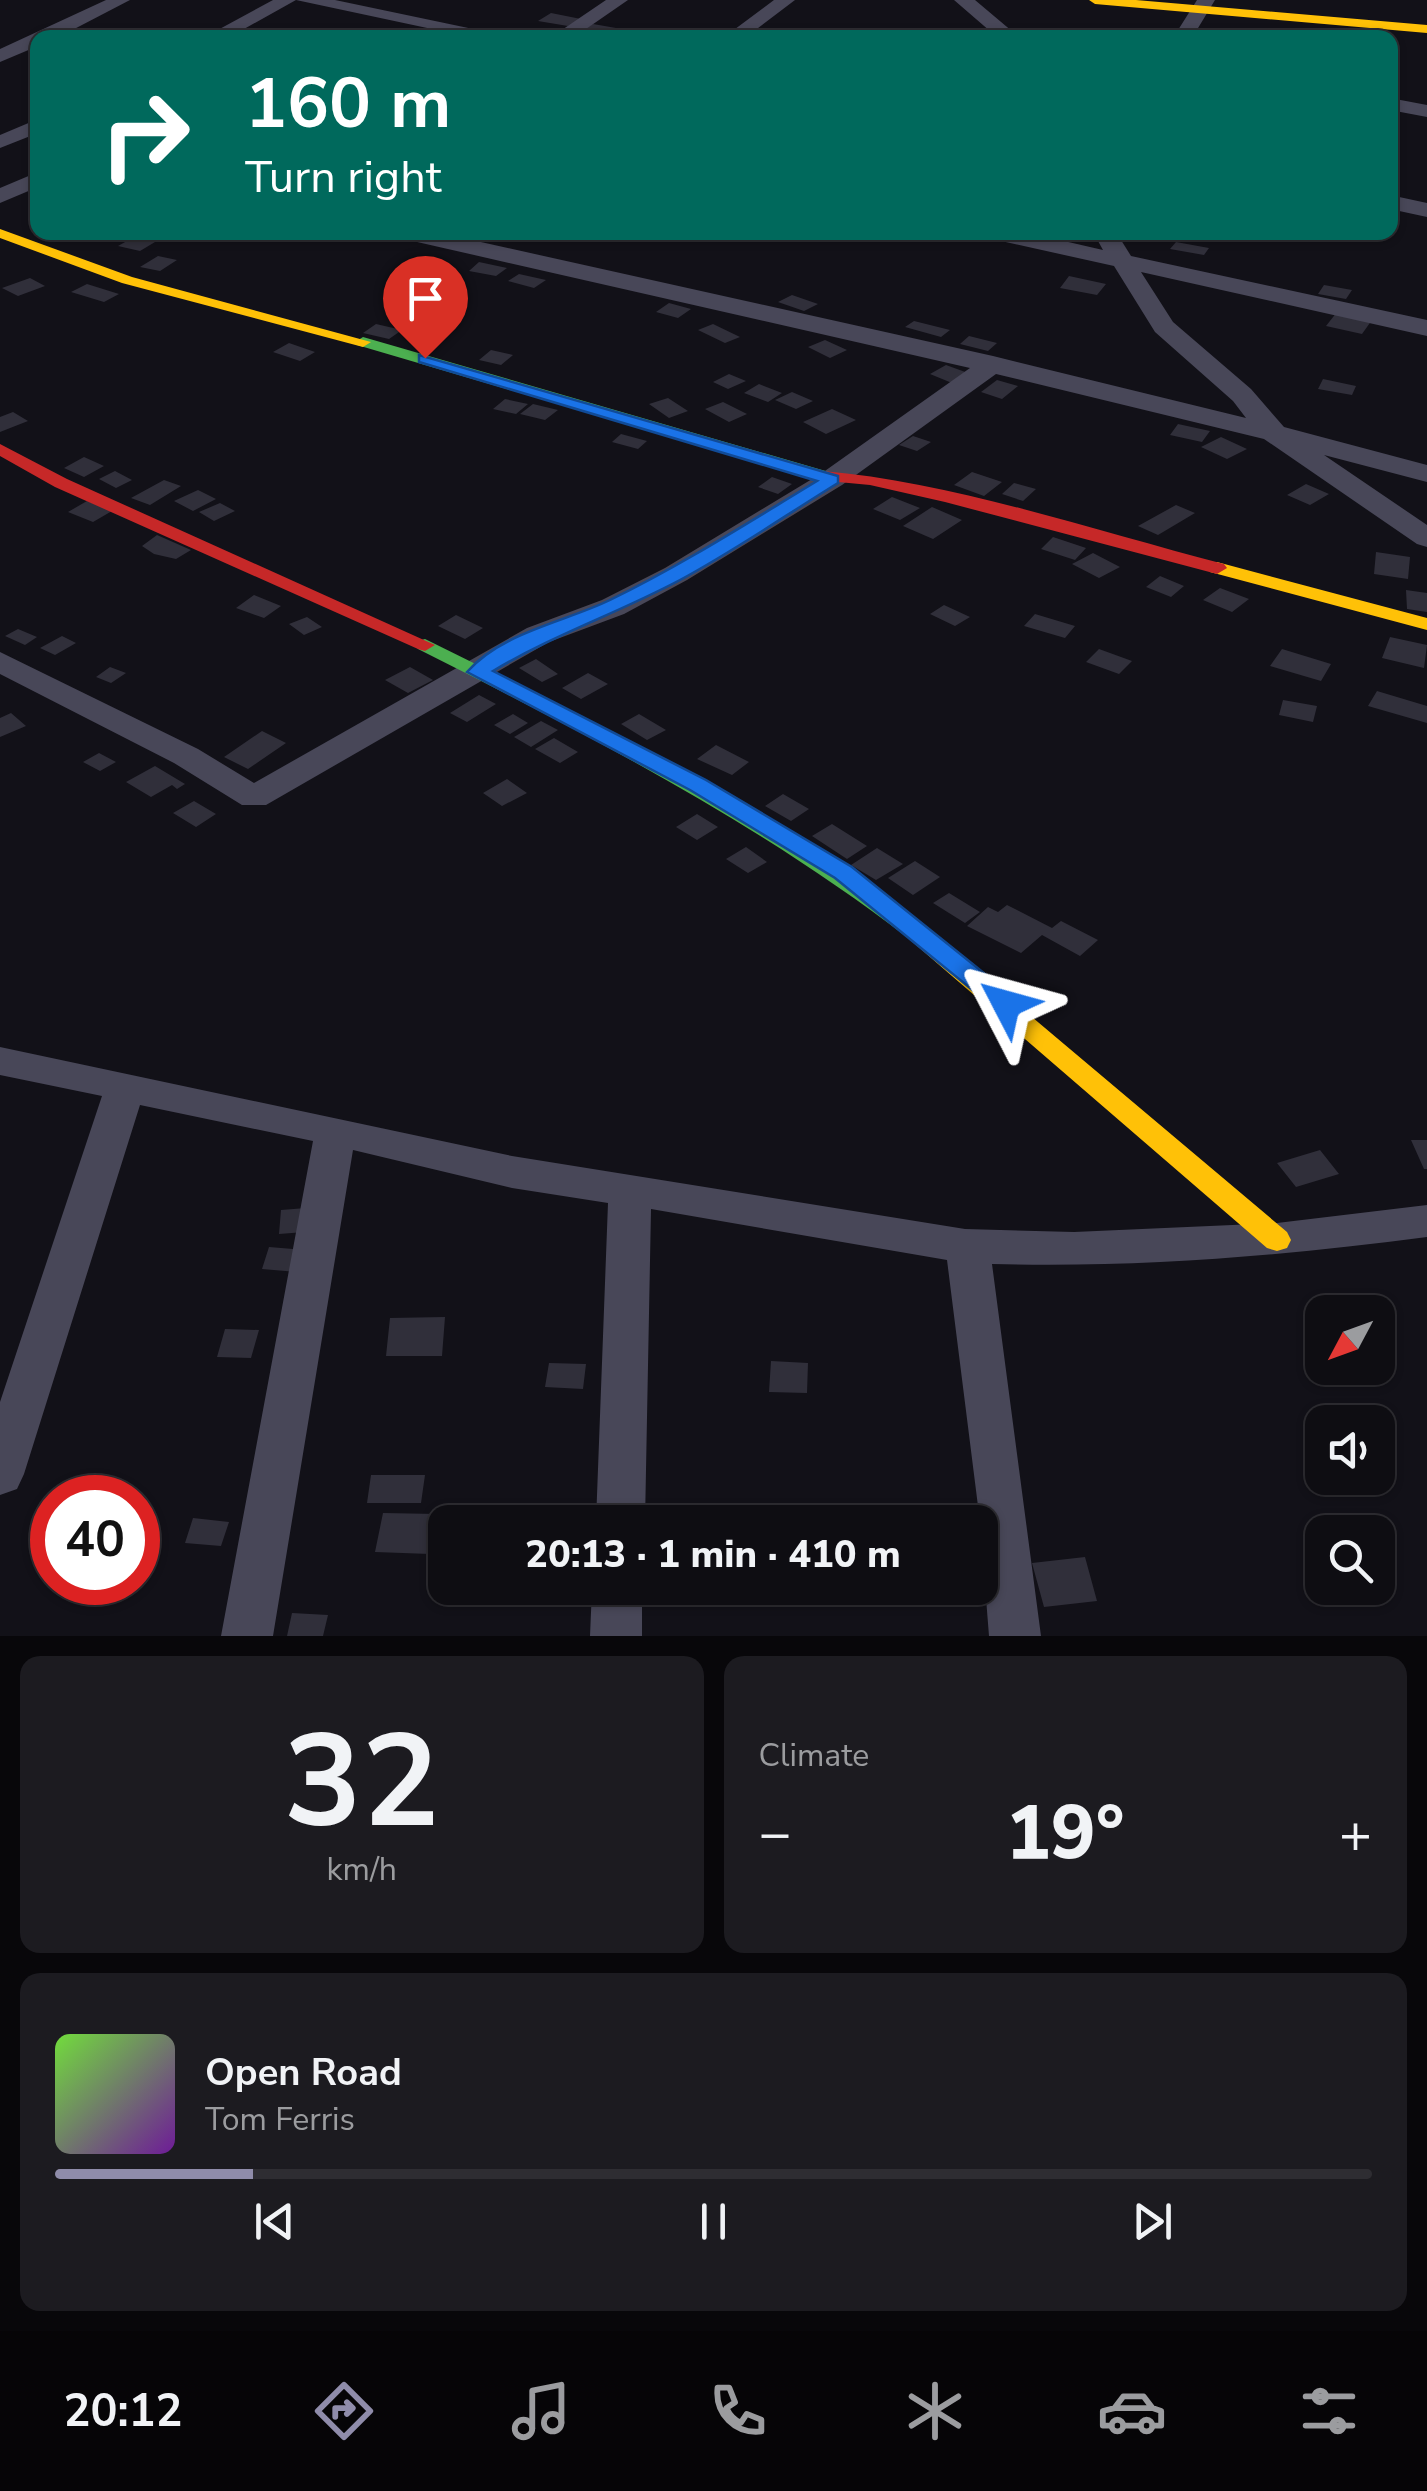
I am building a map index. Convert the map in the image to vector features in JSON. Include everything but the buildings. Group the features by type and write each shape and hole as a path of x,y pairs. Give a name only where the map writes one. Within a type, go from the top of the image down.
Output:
{"street":[{"path":"56,30 122,0"},
{"path":"228,30 286,0"},
{"path":"305,0 467,30"},
{"path":"572,30 619,0"},
{"path":"743,30 786,0"},
{"path":"963,0 1001,30"},
{"path":"1094,0 1205,3 1427,29"},
{"path":"1187,30 1205,3"},
{"path":"399,30 441,7"},
{"path":"0,56 30,42"},
{"path":"1398,106 1427,111"},
{"path":"2,142 30,129"},
{"path":"2,142 30,147"},
{"path":"0,196 30,182"},
{"path":"1398,204 1427,210"},
{"path":"0,232 127,280 446,362 832,480 870,480 947,497 1427,624"},
{"path":"448,240 1268,429 1427,474"},
{"path":"1029,240 1427,328"},
{"path":"1108,240 1164,327 1242,395 1268,429 1427,538"},
{"path":"0,662 186,756 254,798 390,716 478,672 538,635 612,606 676,574 832,480 859,456 993,364"},
{"path":"0,449 60,483 400,633 478,672 698,785 843,873 1006,1004 1277,1240"},
{"path":"0,1061 512,1172 965,1246 1074,1249 1277,1240 1427,1221"},
{"path":"0,1474 124,1090"},
{"path":"247,1636 336,1131"},
{"path":"621,1505 630,1190"},
{"path":"965,1246 973,1275 1016,1636"},
{"path":"616,1636 617,1605"}],"traffic: fast":[{"path":"363,342 823,476"},
{"path":"425,645 616,742 740,811 800,848 916,932"}],"traffic: slow":[{"path":"1095,0 1427,29"},
{"path":"0,233 127,280 363,342"},
{"path":"1217,568 1427,624"},
{"path":"916,932 1277,1240"}],"traffic: jam":[{"path":"0,449 61,483 425,645"},
{"path":"823,476 870,480 947,497 1217,568"}],"route":[{"path":"425,358 832,480 676,574 577,622 538,635 478,672 698,785 843,873 1006,1004"}]}
